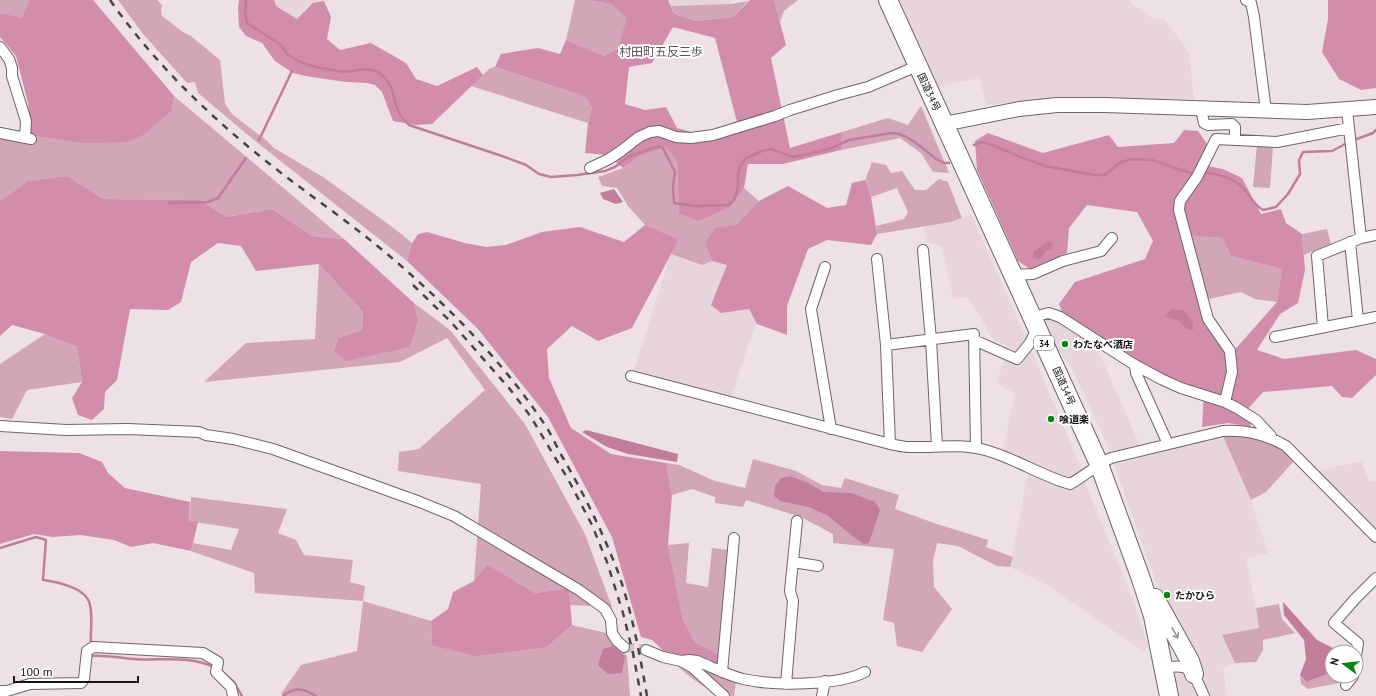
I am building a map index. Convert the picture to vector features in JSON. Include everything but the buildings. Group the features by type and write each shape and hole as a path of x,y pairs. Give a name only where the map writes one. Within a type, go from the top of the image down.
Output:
{"highway":[{"name":"国道34号","path":"888,0 1099,464 1153,616 1169,696"},
{"path":"1140,576 1152,593 1186,655 1194,674"}],"street":[{"path":"1246,0 1251,3 1254,17 1266,111"},
{"path":"0,47 9,59 12,68 12,76 26,121 28,139 0,133"},
{"path":"590,168 609,159 622,151 639,137 650,132 659,131 676,137 691,138 713,135 868,86 917,66"},
{"path":"944,124 1019,109 1057,105 1105,105 1308,112 1376,107"},
{"path":"1201,109 1204,123 1208,125 1232,124 1235,127 1235,140"},
{"path":"1347,110 1360,238"},
{"path":"1225,402 1232,372 1230,351 1208,319 1179,210 1180,201 1197,177 1216,139 1277,142 1350,137"},
{"path":"1324,327 1317,256 1360,238 1376,235"},
{"path":"1013,275 1033,274 1063,261 1101,251 1112,238"},
{"path":"1350,242 1358,320"},
{"path":"923,250 931,340 937,446"},
{"path":"878,259 886,346 890,444"},
{"path":"825,267 811,309 831,429"},
{"path":"974,340 1017,359 1030,343 1035,323 1048,313 1060,316 1135,364 1181,388 1225,402 1237,408 1256,420 1272,438"},
{"path":"1275,337 1376,317"},
{"path":"886,346 974,334 976,448"},
{"path":"1135,364 1136,373 1168,444"},
{"path":"631,376 890,444 908,447 937,446 976,448 1006,457 1054,480 1070,484 1084,477 1099,464 1110,458 1223,431 1238,430 1256,433 1272,438 1286,446 1376,537"},
{"path":"0,426 51,429 127,429 199,432 206,435 233,439 273,449 327,468 454,516 573,586 605,609 611,620 612,633 617,641 624,647"},
{"path":"786,684 793,601 790,591 797,521"},
{"path":"722,672 734,538"},
{"path":"793,562 818,566"},
{"path":"1358,644 1334,623 1376,578"},
{"path":"0,691 7,691 30,684 81,683 84,679 90,649 203,653 217,667 231,688 233,696"},
{"path":"646,650 663,658 681,662 692,667 724,696"},
{"path":"681,662 689,660 697,661 722,672 761,683 786,684 825,681 843,679 866,672"},
{"path":"1164,668 1176,666 1187,667 1194,674 1204,696"},
{"path":"822,696 825,681"}],"shaded area":[{"path":"0,0 29,0 22,19 0,13"},
{"path":"29,0 93,0 174,96 172,110 145,134 128,142 84,143 30,135 28,103 16,56 0,37 0,13 22,18"},
{"path":"118,0 157,0 162,5 162,16 183,32 191,36 220,60 225,104 232,114 263,137 274,148 323,177 412,243 407,261 254,140 198,93 195,82 187,83 143,34"},
{"path":"239,0 274,0 276,6 297,19 313,3 324,1 331,17 327,39 340,50 371,43 406,63 416,79 437,86 477,67 483,75 432,124 415,125 393,121 382,92 375,85 305,76 293,73 275,61 262,43 246,36 239,27"},
{"path":"274,0 328,0 313,3 297,19 276,6"},
{"path":"575,0 588,0 611,4 628,18 618,48 604,56 566,40"},
{"path":"588,0 668,0 674,14 696,21 733,17 750,0 774,0 786,45 771,58 790,148 842,132 841,150 783,164 748,164 744,188 731,207 699,221 679,214 677,162 666,147 640,156 623,168 607,155 585,153 588,123 592,108 587,99 581,95 495,67 501,54 538,48 560,54 566,40 604,56 618,48 627,18 611,4","holes":["673,27 715,38 737,122 699,134 677,128 666,107 645,110 625,104 629,67 652,63"]},
{"path":"668,0 731,0 731,4 671,6"},
{"path":"774,0 798,0 784,11 780,22"},
{"path":"898,0 1130,0 1132,4 1155,20 1163,18 1189,52 1194,99 1055,98 986,105 979,78 937,87 909,29"},
{"path":"1328,0 1376,0 1376,88 1361,90 1339,79 1322,52 1328,19"},
{"path":"748,1 733,17 696,21 674,14 671,6 731,4"},
{"path":"495,67 581,95 587,99 592,108 588,123 471,86 490,68"},
{"path":"174,96 344,239 312,236 272,209 226,217 201,200 103,199 67,176 28,181 0,201 0,130 30,135 172,110"},
{"path":"921,106 949,173 933,172 921,153 900,138 841,150 842,132 888,118 908,125"},
{"path":"1184,130 1198,131 1207,144 1198,164 1223,169 1242,178 1261,214 1281,209 1286,223 1302,234 1305,270 1298,303 1280,314 1257,350 1284,359 1356,350 1376,359 1376,375 1352,398 1342,397 1332,386 1263,392 1247,410 1251,427 1228,423 1202,427 1204,391 1156,372 1063,315 1059,304 1075,282 1145,259 1153,241 1137,212 1087,205 1069,228 1067,253 1030,269 1018,261 977,170 975,141 988,133 1043,153 1109,135 1118,147 1174,143","holes":["1182,235 1222,238 1231,256 1282,269 1277,302 1231,354 1205,326"]},
{"path":"1257,144 1273,146 1270,188 1253,187"},
{"path":"666,147 677,162 679,214 699,221 731,207 744,188 759,201 736,225 705,243 712,261 702,265 671,254 679,239 645,225 628,206 617,188 602,186 598,177 623,168 640,156"},
{"path":"872,162 886,165 891,173 902,171 915,190 926,190 939,179 948,182 962,218 951,222 877,234 876,226 904,219 908,212 897,188 871,197 865,181"},
{"path":"67,176 103,199 201,200 226,217 272,209 312,236 344,239 414,303 418,320 410,347 346,361 334,351 338,338 362,330 363,312 319,264 256,271 241,246 218,243 191,262 181,302 168,310 130,309 117,380 105,392 104,409 92,420 78,415 72,398 82,382 77,347 45,334 12,325 0,336 0,201 28,181"},
{"path":"865,180 871,197 877,234 871,245 827,240 808,249 787,306 787,335 757,324 749,309 721,313 711,305 727,265 712,261 705,243 715,228 736,225 759,201 788,186 827,208 846,205 852,183"},
{"path":"614,189 623,202 616,204 603,199 600,193"},
{"path":"971,214 1027,340 1083,473 1070,479 1056,476 1003,450 1015,393 996,383 1005,358 1017,351 994,340 968,298 953,298 942,246 926,242 924,226 951,222"},
{"path":"645,225 679,239 632,328 598,341 572,326 547,349 549,378 571,428 611,454 666,463 672,495 668,545 683,621 695,642 718,654 717,667 685,655 668,655 652,640 641,637 612,537 548,417 478,329 407,261 412,243 418,234 427,232 465,243 486,247 506,245 542,232 580,227 624,242"},
{"path":"1327,229 1331,244 1304,255 1302,234"},
{"path":"1190,235 1222,238 1231,256 1282,269 1277,302 1255,299 1241,292 1209,299 1205,292"},
{"path":"1049,241 1053,244 1051,249 1046,251 1040,259 1033,258 1033,252"},
{"path":"671,254 702,265 712,261 727,265 721,313 749,309 757,324 753,331 730,400 639,376 634,370"},
{"path":"319,264 363,312 362,330 338,338 334,351 418,320 414,303 450,330 525,424 585,534 612,607 570,605 569,588 535,593 487,564 474,581 481,484 398,471 399,452 419,449 485,390 447,338 400,362 204,382 246,343 315,339"},
{"path":"1171,309 1183,310 1193,322 1193,330 1188,330 1179,321 1165,316"},
{"path":"1043,319 1061,321 1094,341 1140,446 1110,451 1072,368 1061,353"},
{"path":"45,334 77,347 82,382 27,390 12,419 0,417 0,364"},
{"path":"586,430 678,454 677,462 628,454 607,447 582,432"},
{"path":"1244,435 1273,442 1294,461 1266,492 1251,500 1223,436"},
{"path":"1223,436 1251,500 1268,553 1246,559 1260,628 1222,635 1235,663 1223,668 1227,696 1177,696 1174,677 1181,673 1189,675 1198,672 1154,589 1157,585 1114,464"},
{"path":"0,451 79,453 102,462 108,473 125,488 190,502 189,521 198,522 191,551 153,543 131,547 114,540 81,535 53,537 34,534 0,544"},
{"path":"753,459 796,471 822,485 841,488 845,478 899,495 895,509 988,540 986,547 1013,557 1010,567 997,566 958,546 937,543 933,561 934,587 952,609 922,652 897,646 894,623 883,620 894,549 833,543 833,534 801,517 746,500 743,507 715,503 715,497 692,489 672,495 666,463 679,465 715,481 745,488","holes":["790,476 807,482 824,492 852,536 828,516 808,507 775,486 781,478"]},
{"path":"1362,461 1369,482 1376,481 1376,532 1316,471"},
{"path":"1028,473 1063,487 1075,487 1085,482 1133,600 1148,647 1145,652 1045,584 1010,567"},
{"path":"790,476 807,482 824,492 851,493 875,502 880,510 869,543 864,544 828,516 808,507 780,501 774,496 775,486 781,478"},
{"path":"191,497 287,509 278,533 296,540 304,555 353,560 350,582 365,586 363,601 255,593 254,573 191,551 193,543 231,550 239,529 189,521"},
{"path":"689,543 686,583 708,587 712,548 728,550 718,654 695,642 683,622 668,545"},
{"path":"487,564 535,593 569,588 572,625 547,647 475,656 432,645 431,621 448,609 453,592 474,581"},
{"path":"363,601 431,621 432,644 547,647 572,625 606,633 627,656 630,696 285,696 281,694 301,665 357,651"},
{"path":"1283,602 1317,640 1325,644 1324,675 1307,682 1300,675 1306,659 1304,640 1284,615"},
{"path":"1279,604 1282,619 1295,633 1263,640 1263,650 1256,662 1235,663 1222,635 1259,628 1256,608"},
{"path":"613,646 625,656 622,673 608,674 598,665 603,649"},
{"path":"668,655 685,655 717,667 736,681 734,696 725,695 707,688 689,676"},
{"path":"1300,675 1307,682 1324,675 1324,684 1334,684 1308,689 1301,684"}],"waterway":[{"path":"246,0 245,12 247,23 281,45 288,55 302,63 320,68 345,72 366,69 377,71 386,79 392,89 396,106 401,116 409,125 502,156 526,165 539,174 551,177 605,171 615,167 628,157 659,146 663,148 675,172 673,186 674,203 696,206 728,205 734,200 737,191 738,174 745,159 762,151 771,149 793,157 829,149 849,140 892,133 910,139 938,160 944,163 949,163"},
{"path":"259,140 292,71"},
{"path":"1354,140 1373,133 1376,130"},
{"path":"974,145 981,142 993,145 1045,166 1094,175 1105,175 1121,162 1133,159 1152,160 1190,173 1196,173"},
{"path":"1203,173 1219,175 1240,185 1254,203 1263,210 1276,207 1288,194 1300,174 1299,160 1303,152 1332,151 1347,143"},
{"path":"169,203 208,202 218,198 246,158"},
{"path":"0,548 36,537 46,540 43,580 64,584 78,590 88,599 91,615 91,646"},
{"path":"91,653 91,656 195,661 214,667"},
{"path":"220,670 234,682 242,696"},
{"path":"283,696 295,690 307,691 316,696"}],"tunnel":[{"path":"624,647 646,650"}],"railway":[{"path":"110,0 145,46 184,88 248,147 358,230 408,272 470,332 509,376 526,398 549,431 593,514 612,557 623,587 631,618 647,696"},
{"path":"413,285 450,321 509,388 531,417 569,481 592,525 607,562 623,613 633,653 641,696"}],"place":[{"name":"わたなべ酒店","path":"1065,344"},
{"name":"喰道楽","path":"1051,419"},
{"name":"たかひら","path":"1167,595"}],"district":[{"name":"村田町五反三歩","path":"661,51"}]}
